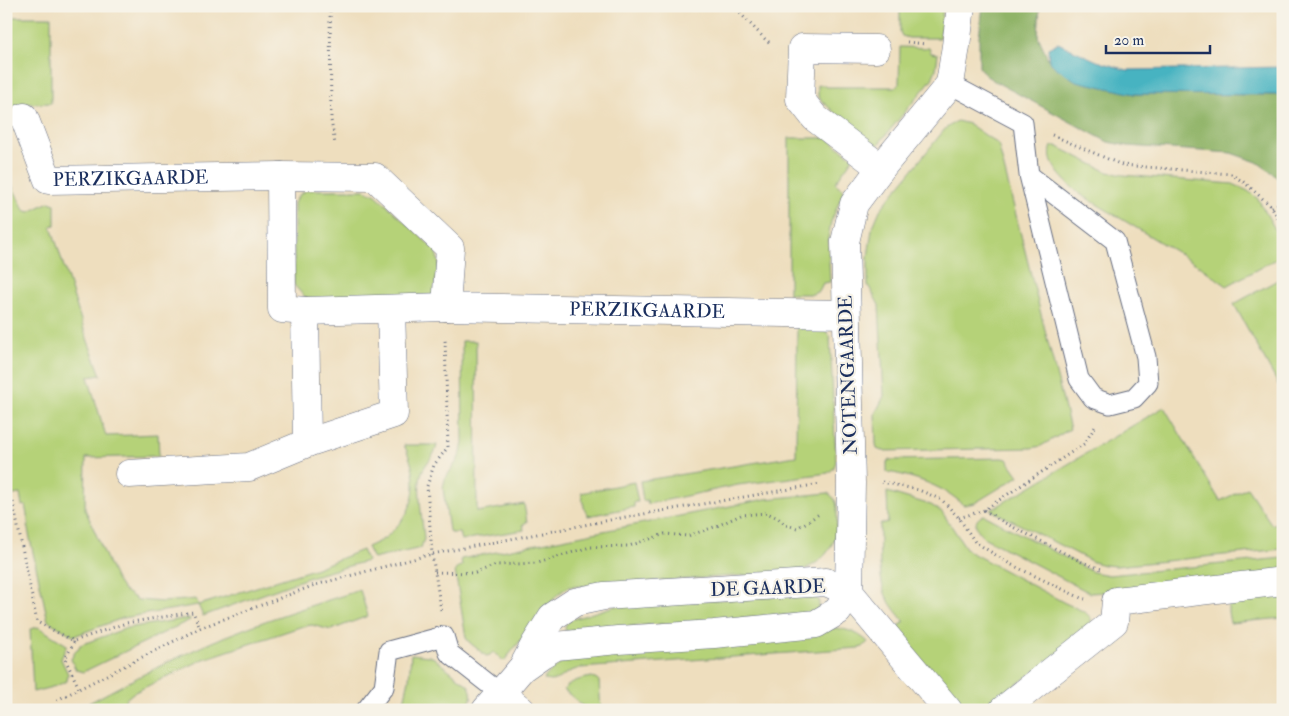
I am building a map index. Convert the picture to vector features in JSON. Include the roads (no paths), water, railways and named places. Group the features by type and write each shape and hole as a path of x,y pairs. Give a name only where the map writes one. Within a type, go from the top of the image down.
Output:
{"street":[{"path":"950,84 961,6"},
{"path":"876,49 802,48 800,99 815,118 881,168"},
{"name":"NOTENGAARDE","path":"849,592 851,495 845,242 854,204 950,84"},
{"name":"PERZIKGAARDE","path":"24,117 48,180 281,176 375,177 450,248 446,307"},
{"name":"PERZIKGAARDE","path":"281,176 282,309 305,311 446,307 846,314"},
{"path":"129,474 249,467 306,443 394,414 391,309"},
{"path":"305,311 306,443"},
{"path":"1003,710 1114,622 1116,601 1283,581"},
{"name":"DE GAARDE","path":"493,701 522,668 552,618 575,602 604,596 826,582 849,592 838,611 816,624 556,646 522,668"},
{"path":"849,592 948,710"},
{"path":"493,701 521,710"}],"lane":[{"path":"950,84 1023,123 1029,175 1079,379 1093,398 1110,404 1134,398 1148,383 1146,357 1114,240 1029,175"},
{"path":"366,710 384,687 389,651 444,636 449,653 493,701"}],"water":[{"path":"1058,43 1097,61 1127,70 1283,67 1283,95 1134,94 1076,81 1049,61 1048,48"}]}
